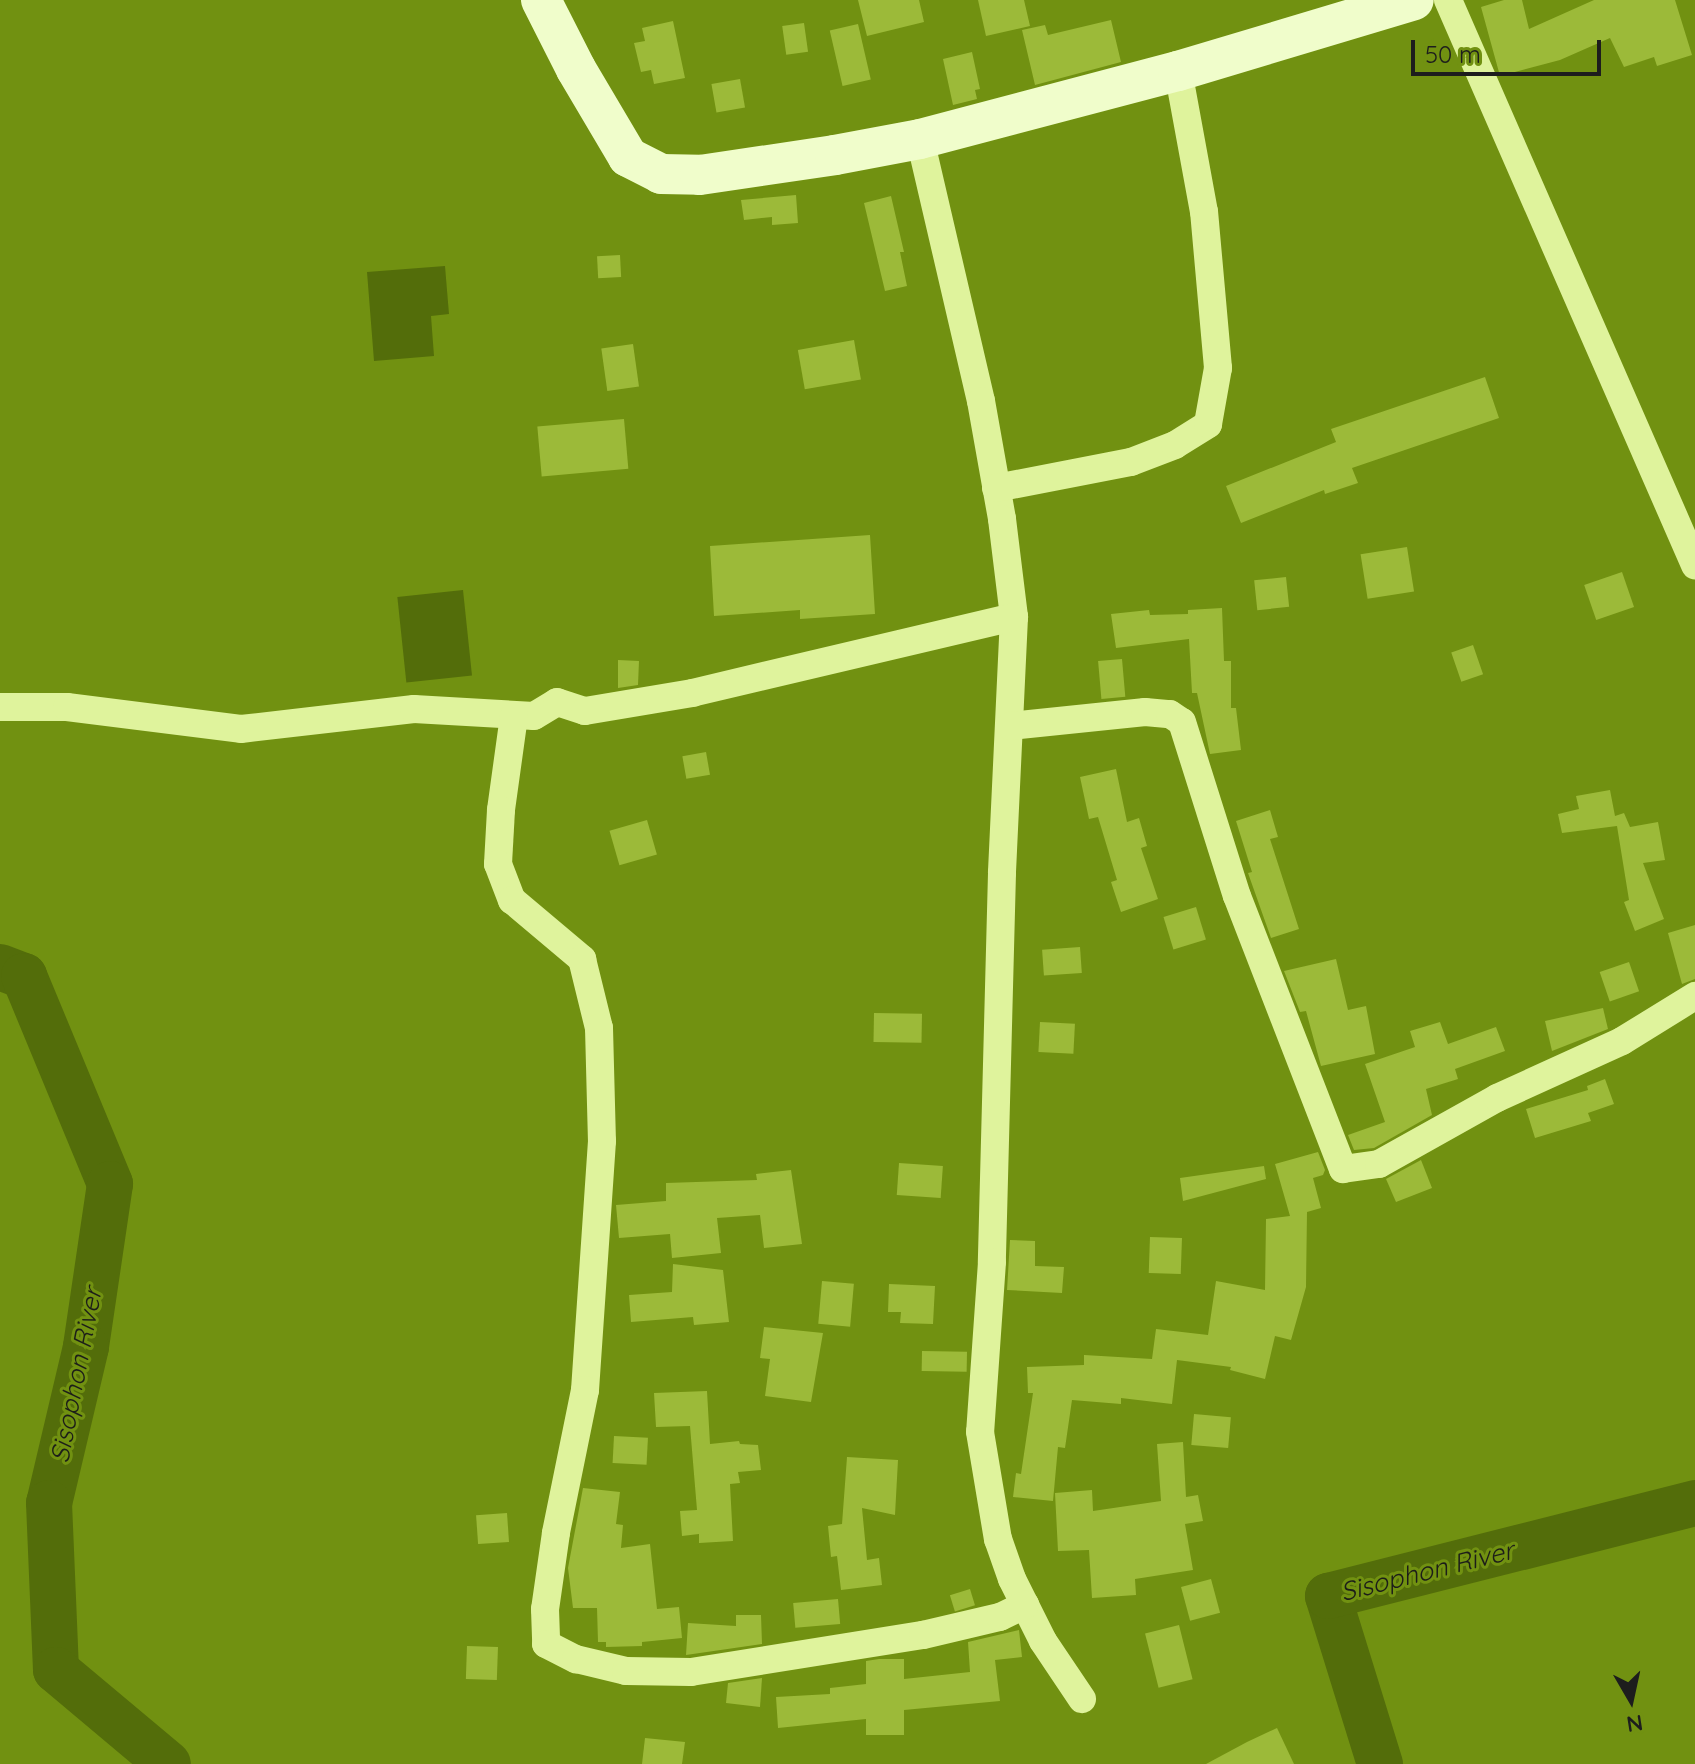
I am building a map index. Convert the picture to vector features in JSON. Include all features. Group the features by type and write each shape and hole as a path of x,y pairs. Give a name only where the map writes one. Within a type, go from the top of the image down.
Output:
{"main road":[{"path":"541,0 576,69 628,157 661,174 715,173 920,139 1178,71 1414,0"}],"street":[{"path":"1448,0 1695,565"},
{"path":"996,488 1131,462 1175,445 1208,424 1218,368 1204,212 1178,71"},
{"path":"920,139 981,401 1014,617 1002,873 992,1262 980,1432 998,1539 1043,1641 1082,1699"},
{"path":"0,707 67,707 241,729 414,709 534,716 557,702 585,711 692,693 1014,617"},
{"path":"1010,726 1145,712 1170,714 1182,722 1237,896 1343,1169 1379,1164 1497,1098 1622,1041 1695,996"},
{"path":"514,716 501,810 498,864 512,900 582,959 599,1028 602,1141 585,1390 556,1533 545,1609 546,1644 576,1659 626,1671 691,1672 923,1635 1000,1617 1025,1605"}],"shaded area":[{"path":"445,266 449,314 431,316 434,356 374,361 367,272"},
{"path":"463,590 472,676 406,682 397,597"}],"building":[{"path":"858,0 919,0 924,22 867,36"},
{"path":"978,0 1024,0 1030,26 986,36"},
{"path":"1504,0 1522,0 1529,29 1594,0 1675,0 1692,55 1657,66 1654,57 1624,67 1610,38 1560,60 1500,76 1481,7"},
{"path":"1111,20 1121,62 1035,85 1022,30 1045,25 1048,35"},
{"path":"673,21 685,78 654,84 651,70 641,72 634,43 645,41 642,28"},
{"path":"804,23 808,52 786,55 782,26"},
{"path":"858,24 871,80 843,86 830,31"},
{"path":"972,52 980,89 975,90 977,99 953,105 943,59"},
{"path":"740,79 745,108 716,113 711,84"},
{"path":"796,195 798,223 772,225 772,217 744,220 741,200"},
{"path":"891,196 904,252 900,252 907,286 885,291 864,203"},
{"path":"620,255 621,277 598,278 597,256"},
{"path":"854,340 861,379 805,389 798,350"},
{"path":"633,344 639,387 607,391 601,348"},
{"path":"1485,377 1499,418 1352,468 1358,483 1325,494 1324,490 1241,523 1226,486 1336,442 1331,429"},
{"path":"624,419 628,469 542,476 537,427"},
{"path":"870,535 875,614 800,619 800,610 714,616 710,546"},
{"path":"1407,547 1414,591 1368,599 1361,554"},
{"path":"1622,572 1634,607 1596,620 1584,585"},
{"path":"1286,577 1289,607 1257,610 1254,580"},
{"path":"1222,608 1224,661 1231,661 1231,708 1236,708 1241,750 1210,754 1197,693 1192,693 1189,639 1116,648 1111,614 1149,610 1150,615 1188,614 1188,610"},
{"path":"1473,645 1483,674 1461,682 1451,652"},
{"path":"1122,659 1125,697 1101,699 1098,661"},
{"path":"618,660 639,661 638,685 618,688"},
{"path":"706,752 710,775 686,779 682,756"},
{"path":"1116,769 1127,822 1139,818 1147,846 1141,848 1158,899 1121,912 1111,882 1117,880 1098,817 1089,819 1080,777"},
{"path":"1610,790 1615,816 1624,813 1630,827 1658,822 1665,860 1643,863 1664,919 1635,931 1624,902 1629,900 1617,826 1562,833 1558,814 1579,809 1576,796"},
{"path":"1270,810 1278,837 1270,839 1299,929 1271,938 1248,873 1252,872 1236,821"},
{"path":"647,820 657,855 619,865 610,831"},
{"path":"1196,907 1206,940 1173,949 1163,917"},
{"path":"1695,925 1695,979 1682,984 1668,933"},
{"path":"1080,947 1082,973 1044,976 1042,950"},
{"path":"1336,959 1348,1010 1366,1006 1375,1054 1321,1066 1306,1011 1300,1012 1284,971"},
{"path":"1629,962 1639,991 1610,1001 1600,972"},
{"path":"1603,1008 1608,1029 1552,1051 1545,1021"},
{"path":"874,1013 922,1014 921,1043 873,1042"},
{"path":"1040,1022 1075,1024 1073,1054 1038,1052"},
{"path":"1440,1022 1448,1044 1496,1027 1505,1051 1455,1069 1458,1079 1426,1089 1432,1115 1374,1148 1354,1150 1348,1135 1385,1122 1365,1064 1415,1047 1410,1031"},
{"path":"1605,1079 1614,1104 1588,1113 1591,1121 1535,1138 1526,1109 1588,1090 1587,1086"},
{"path":"1318,1152 1325,1170 1323,1175 1313,1178 1321,1208 1307,1212 1306,1287 1291,1340 1275,1336 1265,1379 1230,1370 1231,1367 1177,1360 1172,1404 1121,1398 1121,1404 1072,1400 1065,1448 1058,1447 1053,1501 1013,1497 1016,1473 1021,1474 1033,1393 1028,1393 1027,1367 1084,1365 1084,1355 1152,1359 1156,1329 1208,1335 1216,1281 1265,1290 1266,1219 1290,1216 1275,1164"},
{"path":"1421,1160 1432,1188 1396,1202 1386,1179"},
{"path":"899,1163 943,1166 941,1198 897,1195"},
{"path":"1264,1166 1266,1179 1183,1201 1180,1178"},
{"path":"791,1170 802,1244 764,1248 760,1215 717,1218 721,1253 672,1258 670,1234 619,1238 616,1205 666,1201 666,1183 757,1180 756,1174"},
{"path":"1150,1237 1182,1238 1181,1274 1149,1273"},
{"path":"1010,1240 1035,1241 1035,1266 1064,1267 1062,1293 1007,1290"},
{"path":"673,1264 723,1270 729,1322 694,1325 693,1317 631,1322 629,1295 672,1292"},
{"path":"822,1281 854,1284 850,1327 818,1324"},
{"path":"889,1284 935,1286 933,1324 900,1323 901,1312 888,1312"},
{"path":"764,1327 823,1333 811,1402 765,1396 770,1359 760,1358"},
{"path":"922,1351 967,1352 967,1372 922,1371"},
{"path":"707,1391 710,1444 739,1441 740,1444 758,1445 761,1470 738,1472 740,1483 730,1484 733,1541 699,1543 699,1534 682,1536 680,1511 697,1510 690,1426 656,1427 654,1393"},
{"path":"1194,1414 1231,1417 1228,1448 1191,1445"},
{"path":"614,1436 648,1438 647,1465 613,1463"},
{"path":"1183,1442 1186,1497 1198,1495 1203,1521 1185,1524 1193,1570 1135,1579 1136,1595 1092,1598 1089,1550 1058,1551 1055,1493 1092,1490 1093,1511 1161,1501 1157,1444"},
{"path":"847,1457 898,1460 895,1515 862,1508 867,1560 879,1558 882,1585 841,1590 837,1556 831,1557 828,1526 842,1524"},
{"path":"583,1488 620,1492 616,1524 623,1525 621,1548 650,1544 657,1609 679,1607 682,1638 642,1642 642,1646 606,1647 606,1642 598,1642 597,1608 573,1608 568,1568"},
{"path":"507,1513 509,1542 478,1544 476,1515"},
{"path":"1211,1579 1220,1613 1190,1621 1181,1587"},
{"path":"970,1589 975,1605 955,1611 950,1595"},
{"path":"838,1599 840,1624 795,1628 793,1603"},
{"path":"736,1615 761,1615 762,1644 686,1655 688,1623 736,1626"},
{"path":"1179,1625 1193,1679 1159,1688 1145,1633"},
{"path":"1019,1630 1022,1657 995,1660 1000,1701 904,1710 904,1735 866,1735 866,1719 778,1728 776,1697 830,1694 830,1688 866,1684 866,1661 879,1659 904,1659 904,1679 970,1672 968,1642"},
{"path":"467,1646 498,1647 497,1680 466,1679"},
{"path":"762,1678 760,1707 726,1703 728,1683"},
{"path":"1277,1728 1294,1764 1206,1764 1247,1742"},
{"path":"645,1738 685,1742 682,1764 642,1764"}],"waterway":[{"name":"Sisophon River","path":"0,967 24,976 110,1184 86,1347 49,1503 56,1670 168,1764"},
{"name":"Sisophon River","path":"1380,1764 1328,1596 1695,1503"}]}
